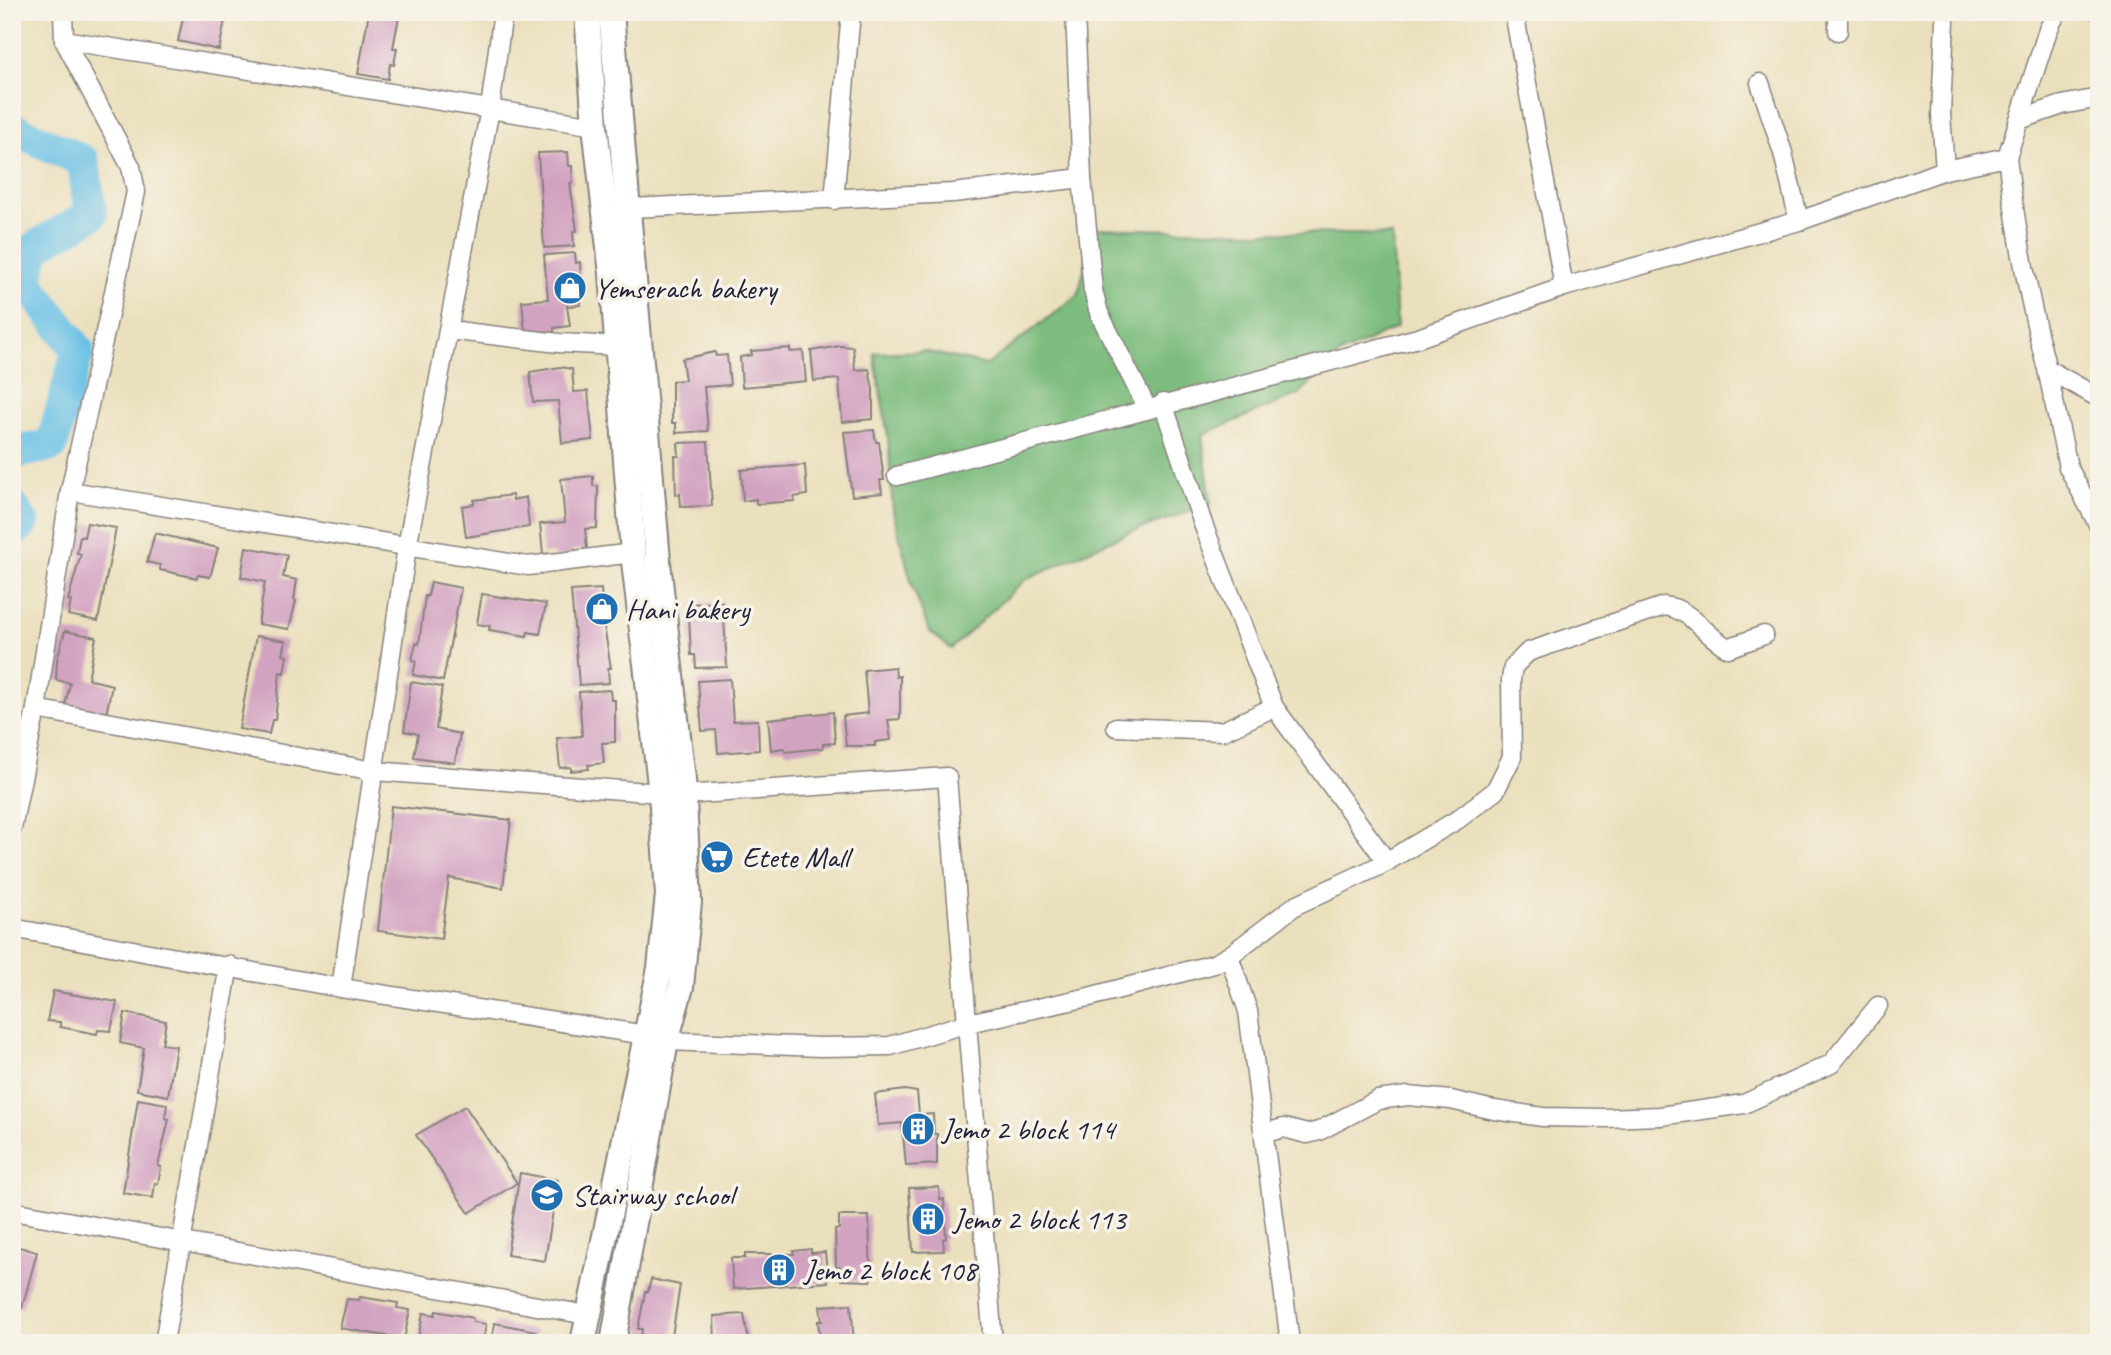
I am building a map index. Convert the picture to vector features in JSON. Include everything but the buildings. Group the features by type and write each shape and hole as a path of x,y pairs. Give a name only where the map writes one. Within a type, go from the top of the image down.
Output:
{"street":[{"path":"12,828 36,709 71,491 136,192 131,167 64,40 63,12"},
{"path":"341,988 407,547 490,109 503,12"},
{"path":"587,12 595,126 624,274 659,572 672,794"},
{"path":"583,1343 587,1315 656,1038 681,987 686,947 688,890 633,554 618,346 630,208 611,12"},
{"path":"834,200 851,12"},
{"path":"1075,12 1082,178 1093,290 1099,313 1155,406 1274,708 1387,862"},
{"path":"1514,12 1564,287"},
{"path":"2057,12 2007,157 2028,290 2068,467 2099,526"},
{"path":"1945,20 1941,114 1945,170"},
{"path":"64,40 595,126"},
{"path":"1760,83 1783,153 1799,221"},
{"path":"2019,120 2062,105 2099,98"},
{"path":"897,476 1418,338 1564,287 1799,221 1945,170 2007,157"},
{"path":"630,208 953,194 1082,178"},
{"path":"448,330 559,343 618,346"},
{"path":"2047,369 2099,398"},
{"path":"71,491 528,566 633,554"},
{"path":"12,928 229,965 341,988 656,1038 821,1047 890,1046 968,1023 1089,997 1214,964 1229,956 1296,905 1387,862 1457,820 1495,792 1512,757 1513,667 1528,652 1664,606 1679,607 1714,640 1728,648 1764,635"},
{"path":"1116,727 1223,732 1274,708"},
{"path":"36,709 374,771 672,794 947,777 993,1343"},
{"path":"1229,956 1248,1011 1290,1343"},
{"path":"164,1343 229,965"},
{"path":"1265,1133 1284,1128 1307,1134 1319,1131 1378,1100 1408,1096 1451,1100 1543,1117 1660,1116 1744,1104 1831,1064 1878,1006"},
{"path":"613,1343 656,1038"},
{"path":"12,1211 587,1315"}],"lane":[{"path":"2087,12 2099,15"}],"green space":[{"path":"1094,228 1392,235 1397,327 1340,354 1299,394 1202,435 1211,504 1125,534 1026,579 951,649 929,631 912,585 893,511 888,437 874,353 924,351 987,365 1078,295"}],"waterway":[{"path":"12,128 83,161 91,215 35,247 26,282 78,350 52,445 12,453"},
{"path":"12,506 23,523 12,533"}],"place":[{"name":"Yemserach bakery","path":"570,288"},
{"name":"Hani bakery","path":"602,609"},
{"name":"Etete Mall","path":"717,857"},
{"name":"Jemo 2 block 114","path":"918,1129"},
{"name":"Stairway school","path":"547,1195"},
{"name":"Jemo 2 block 113","path":"928,1219"},
{"name":"Jemo 2 block 108","path":"779,1270"}]}
